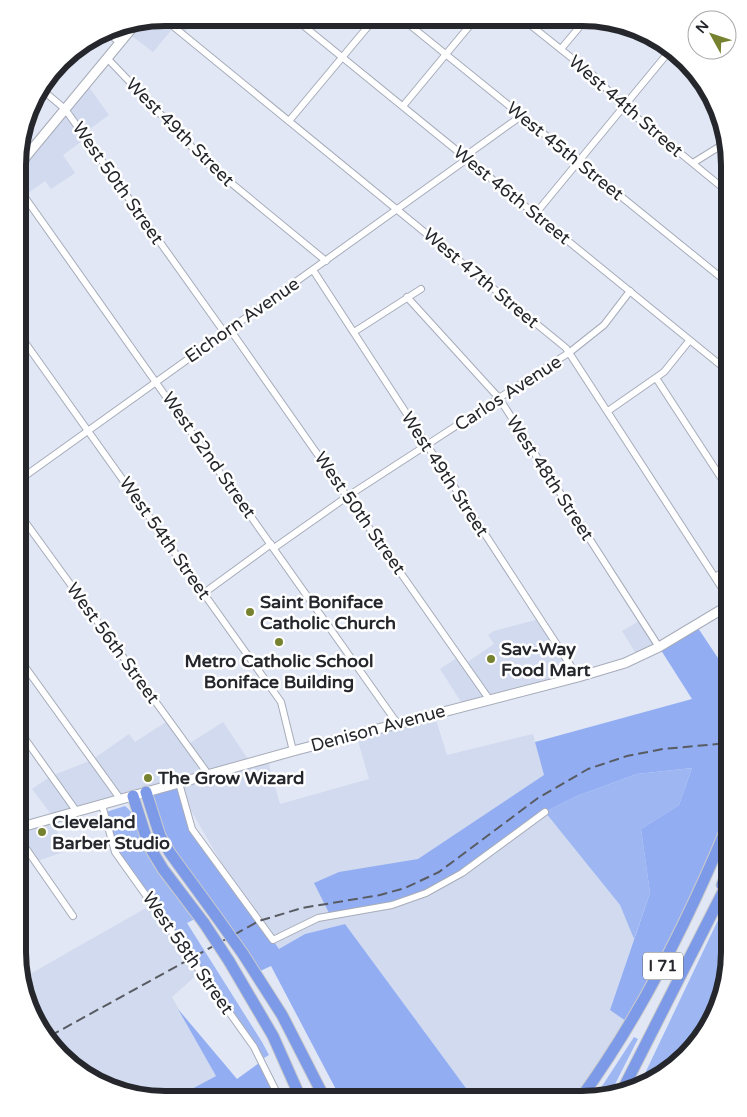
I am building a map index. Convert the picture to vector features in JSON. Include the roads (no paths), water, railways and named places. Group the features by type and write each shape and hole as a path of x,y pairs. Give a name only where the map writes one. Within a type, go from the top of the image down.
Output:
{"highway":[{"path":"146,792 158,829 170,853 243,954 282,1015 321,1091"},
{"path":"133,796 149,846 229,961 273,1036 297,1091"},
{"name":"I 71","path":"586,1091 630,1024 659,974 686,920 720,842"},
{"name":"I 71","path":"626,1083 695,946 720,888"},
{"path":"695,946 720,897"}],"main road":[{"path":"27,156 129,31"},
{"name":"Denison Avenue","path":"26,826 293,750 489,698 578,677 625,663 659,647 720,610"}],"street":[{"name":"West 47th Street","path":"173,26 570,352 720,585"},
{"name":"West 46th Street","path":"304,26 536,213 721,365"},
{"path":"289,121 369,26"},
{"name":"West 45th Street","path":"411,26 721,277"},
{"path":"403,106 469,26"},
{"name":"West 44th Street","path":"532,26 609,90 624,107 721,186"},
{"path":"561,49 580,26"},
{"path":"113,37 120,42"},
{"path":"536,213 666,55"},
{"name":"West 49th Street","path":"107,58 208,164 326,261"},
{"name":"West 50th Street","path":"47,94 65,109 348,496 489,698"},
{"name":"Eichorn Avenue","path":"26,475 226,330 326,261 521,116"},
{"path":"693,164 720,146"},
{"name":"West 52nd Street","path":"26,199 397,723"},
{"name":"West 49th Street","path":"313,270 578,677"},
{"path":"354,332 421,289"},
{"name":"Carlos Avenue","path":"204,593 348,496 570,352 604,325 630,291"},
{"name":"West 48th Street","path":"407,297 499,398 659,647"},
{"path":"608,411 664,372 690,341"},
{"name":"West 54th Street","path":"26,345 281,702 293,750"},
{"path":"656,378 721,477"},
{"name":"West 56th Street","path":"26,523 208,774"},
{"path":"715,576 720,573"},
{"path":"26,668 121,800"},
{"path":"26,740 76,812"},
{"path":"178,783 192,829 273,940 318,918 392,905 426,894 446,883 545,812"},
{"name":"West 58th Street","path":"102,805 115,852 254,1047 276,1091"},
{"path":"26,849 73,916"}],"railway":[{"path":"54,1034 259,921 302,908 380,895 405,888 439,872 538,798 588,769 627,756 663,749 720,744"}],"place":[{"name":"Saint Boniface Catholic Church","path":"250,612"},
{"name":"Metro Catholic School Boniface Building","path":"279,642"},
{"name":"Sav-Way Food Mart","path":"491,659"},
{"name":"The Grow Wizard","path":"148,778"},
{"name":"Cleveland Barber Studio","path":"42,832"}]}
